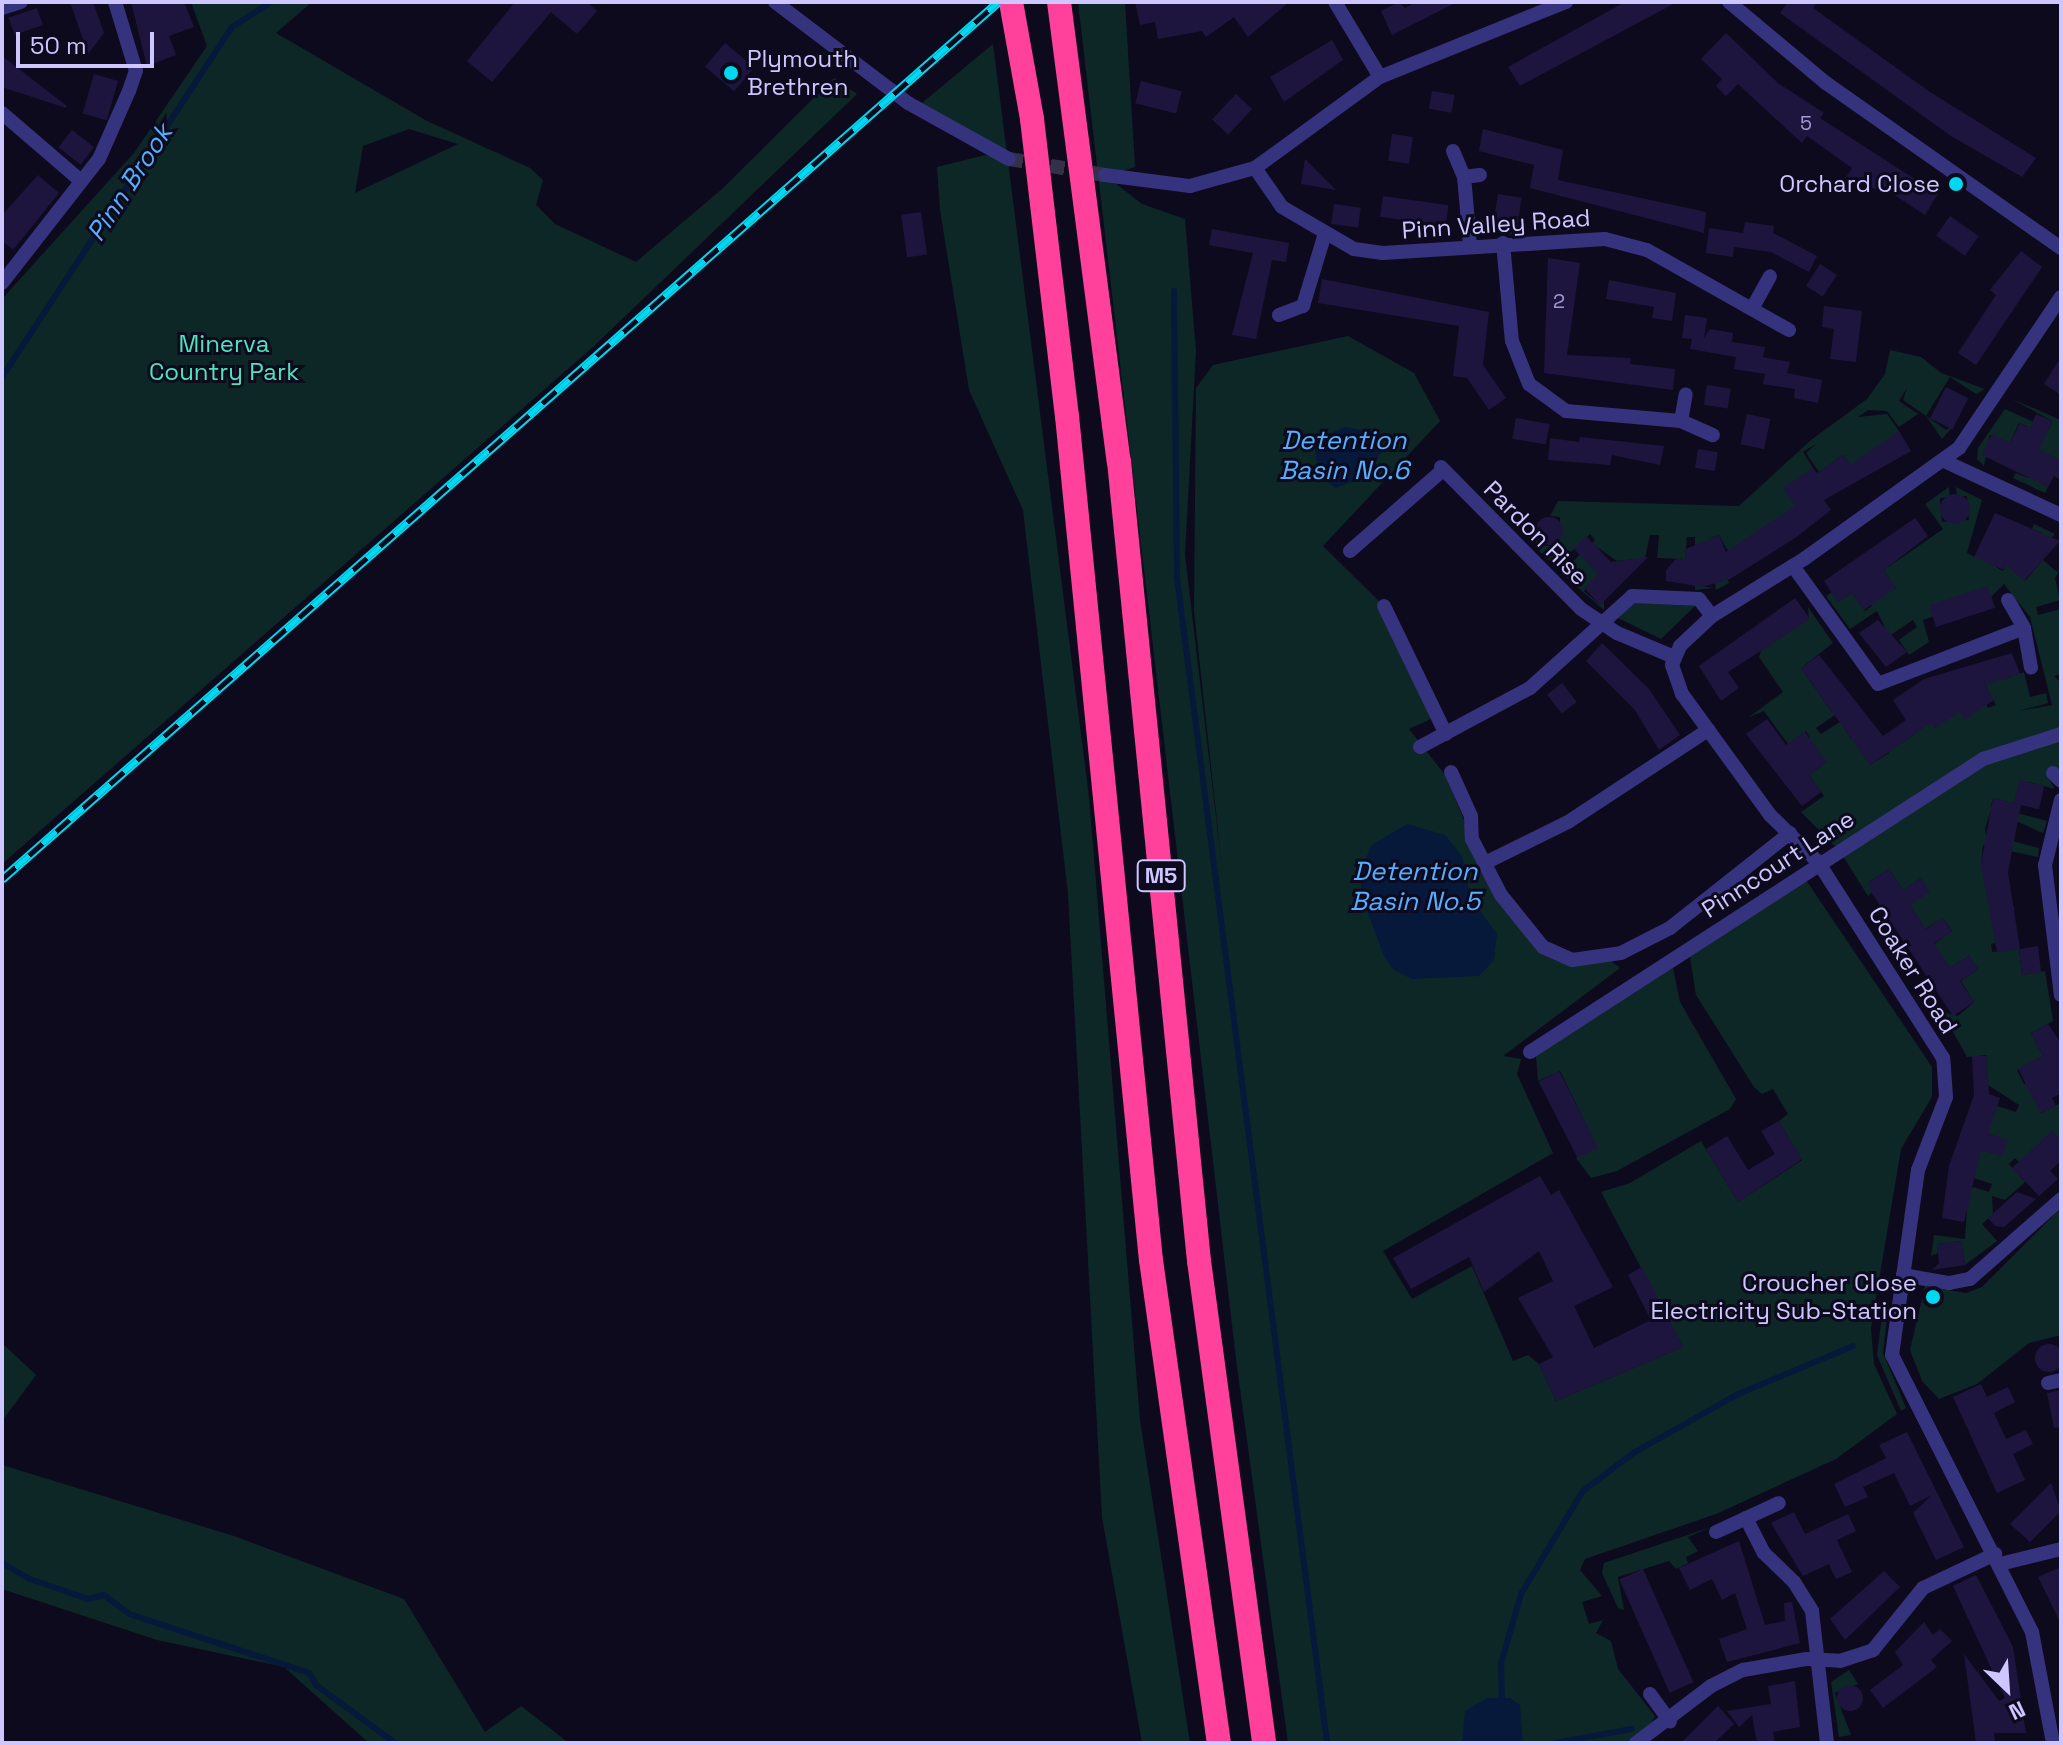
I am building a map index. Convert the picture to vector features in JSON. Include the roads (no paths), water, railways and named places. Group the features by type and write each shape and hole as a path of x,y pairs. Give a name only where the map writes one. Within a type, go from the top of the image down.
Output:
{"highway":[{"name":"M5","path":"1011,2 1067,416 1151,1260 1219,1743"},
{"name":"M5","path":"1059,5 1119,461 1199,1261 1247,1650 1264,1743"}],"street":[{"path":"2,8 21,2"},
{"path":"2,283 99,159 136,71 115,2"},
{"path":"775,2 908,103 1009,159"},
{"path":"1335,2 1380,77"},
{"path":"1105,175 1190,186 1255,168 1380,77 1566,2"},
{"path":"1729,2 1826,83 2061,248"},
{"path":"2,113 81,181"},
{"path":"1453,151 1464,177 1470,245"},
{"name":"Pinn Valley Road","path":"1255,168 1282,207 1324,237 1383,253 1470,245 1605,239 1647,250 1789,330"},
{"path":"1464,177 1480,175"},
{"path":"1279,315 1303,306 1324,237"},
{"path":"1503,243 1512,341 1529,384 1566,411 1681,421 1713,435"},
{"path":"1753,307 1770,276"},
{"path":"1674,657 1712,616 1793,566 1944,461 1997,396 2059,305"},
{"path":"1681,421 1686,394"},
{"path":"1944,461 2061,515"},
{"name":"Pardon Rise","path":"1350,551 1442,468 1600,623 1674,657"},
{"path":"1793,566 1878,684 2024,628"},
{"path":"1420,747 1530,688 1626,599 1644,594 1699,599 1712,616"},
{"path":"2008,600 2024,628 2031,667"},
{"path":"1384,606 1446,734"},
{"name":"Coaker Road","path":"1674,657 1676,686 1790,833 1819,863 1947,1069 1946,1097 1918,1170 1903,1275 1890,1334 1897,1373 1952,1463 2032,1632 2053,1692 2053,1743"},
{"path":"1485,863 1568,822 1708,730"},
{"name":"Pinncourt Lane","path":"1530,1052 1983,759 2061,734"},
{"path":"1451,772 1485,863 1540,944 1588,960 1621,953 1670,928 1790,833"},
{"path":"2061,800 2045,865 2057,942 2061,995"},
{"path":"1903,1275 1949,1283 1970,1279 2061,1199"},
{"path":"1716,1532 1779,1503"},
{"path":"1746,1518 1764,1553 1810,1605 1827,1743"},
{"path":"1636,1743 1670,1722 1711,1686 1743,1670 1818,1660 1849,1660 1873,1650 1923,1588 1998,1559 2061,1549"},
{"path":"1650,1694 1670,1722"}],"water":[{"name":"Detention Basin No.6","path":"1345,427 1374,432 1383,451 1357,480 1335,488 1319,475 1315,450 1321,437"},
{"name":"Detention Basin No.5","path":"1407,824 1445,835 1462,856 1471,899 1497,934 1494,960 1479,976 1412,979 1394,970 1384,956 1361,895 1361,869 1372,845"},
{"path":"1487,1698 1510,1698 1520,1705 1523,1743 1462,1743 1465,1711"}],"waterway":[{"name":"Pinn Brook","path":"2,377 232,27 271,2"},
{"path":"1174,291 1177,578 1327,1743"},
{"path":"1502,1703 1501,1663 1521,1594 1583,1491 1635,1452 1736,1395 1853,1346"},
{"path":"2,1563 30,1579 88,1599 104,1595 129,1614 309,1673 316,1685 395,1743"},
{"path":"1555,1743 1632,1729"}],"tunnel":[{"path":"1009,159 1105,175"}],"railway":[{"path":"2,879 998,2"}],"place":[{"name":"Plymouth Brethren","path":"731,73"},
{"name":"Orchard Close","path":"1956,184"},
{"name":"Croucher Close Electricity Sub-Station","path":"1933,1297"}],"park label":[{"name":"Minerva Country Park","path":"224,358"}]}
